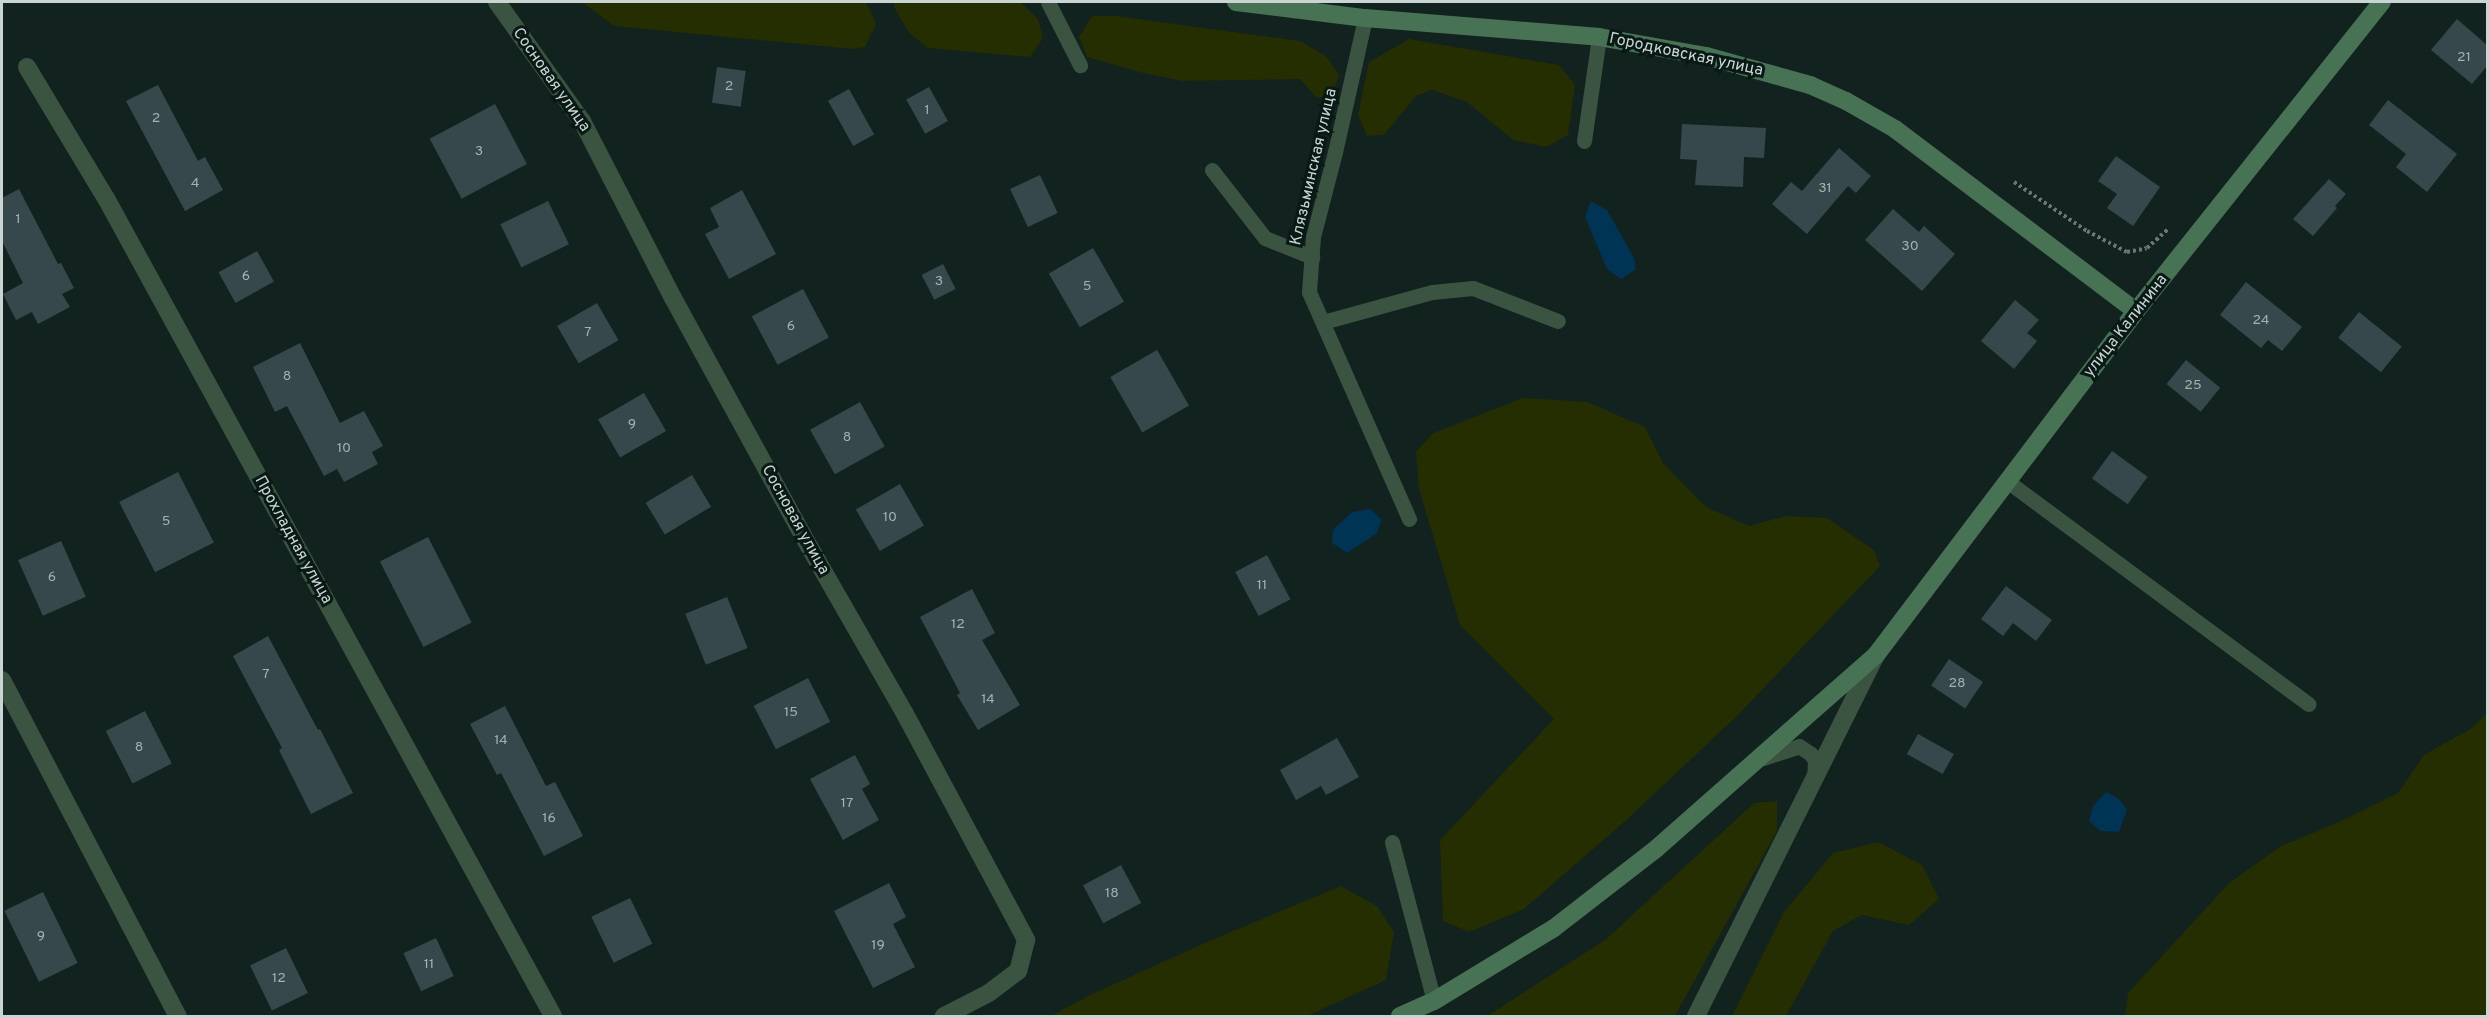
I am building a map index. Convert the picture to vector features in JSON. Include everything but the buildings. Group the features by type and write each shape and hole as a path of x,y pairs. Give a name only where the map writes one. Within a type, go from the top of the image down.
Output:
{"main road":[{"name":"Городковская улица","path":"1236,2 1365,18 1599,37 1706,56 1810,85 1846,101 1895,129 2136,311"},
{"name":"улица Калинина","path":"1400,1017 1434,1001 1554,928 1657,848 1876,656 2136,311 2382,2"}],"street":[{"name":"Сосновая улица","path":"497,2 582,121 673,298 802,534 904,712 1026,940 1018,971 989,993 944,1017"},
{"name":"Прохладная улица","path":"27,67 107,200 553,1017"},
{"path":"1696,1017 1876,656"},
{"path":"2,680 178,1017"}],"lane":[{"path":"1048,2 1080,65"},
{"name":"Клязьминская улица","path":"1365,18 1341,130 1313,237 1308,292 1409,519"},
{"path":"1584,141 1599,37"},
{"path":"1212,170 1265,238 1312,257"},
{"path":"1323,322 1432,292 1473,288 1558,321"},
{"path":"2007,481 2308,704"},
{"path":"1755,762 1799,746 1811,754 1815,761 1813,781"},
{"path":"1392,842 1434,1001"}],"path":[{"path":"2014,183 2087,231 2127,252 2147,248 2171,227"}],"green space":[{"path":"582,2 866,2 876,24 865,47 853,49 614,26"},
{"path":"895,2 1020,2 1038,19 1043,38 1030,57 928,48 909,33 894,7"},
{"path":"1092,16 1116,16 1300,41 1326,56 1339,75 1331,97 1316,97 1300,79 1182,81 1143,73 1087,57 1079,37"},
{"path":"1409,39 1559,65 1575,85 1568,135 1546,147 1513,140 1467,102 1432,90 1416,96 1384,135 1367,136 1358,115 1369,62"},
{"path":"1523,398 1587,402 1645,427 1663,463 1706,507 1749,526 1786,516 1827,518 1874,550 1880,566 1737,716 1623,823 1524,909 1469,932 1443,921 1440,840 1554,719 1460,625 1419,489 1416,452 1433,433"},
{"path":"2487,713 2487,1016 2125,1016 2128,993 2229,883 2281,846 2339,822 2398,793 2424,755 2472,728"},
{"path":"1777,801 1777,831 1675,1016 1487,1016 1605,940 1754,803"},
{"path":"1878,842 1922,865 1939,899 1909,925 1862,915 1833,931 1786,1016 1732,1016 1784,912 1833,853"},
{"path":"1341,886 1377,906 1394,932 1386,980 1307,1016 1051,1016 1092,994 1216,938"}],"water":[{"path":"1591,201 1607,210 1634,258 1636,269 1621,279 1607,269 1585,217"},
{"path":"1370,509 1382,520 1376,534 1347,553 1332,543 1333,530 1352,512"},
{"path":"2106,792 2119,799 2127,810 2119,832 2100,831 2089,821 2093,806"}]}
